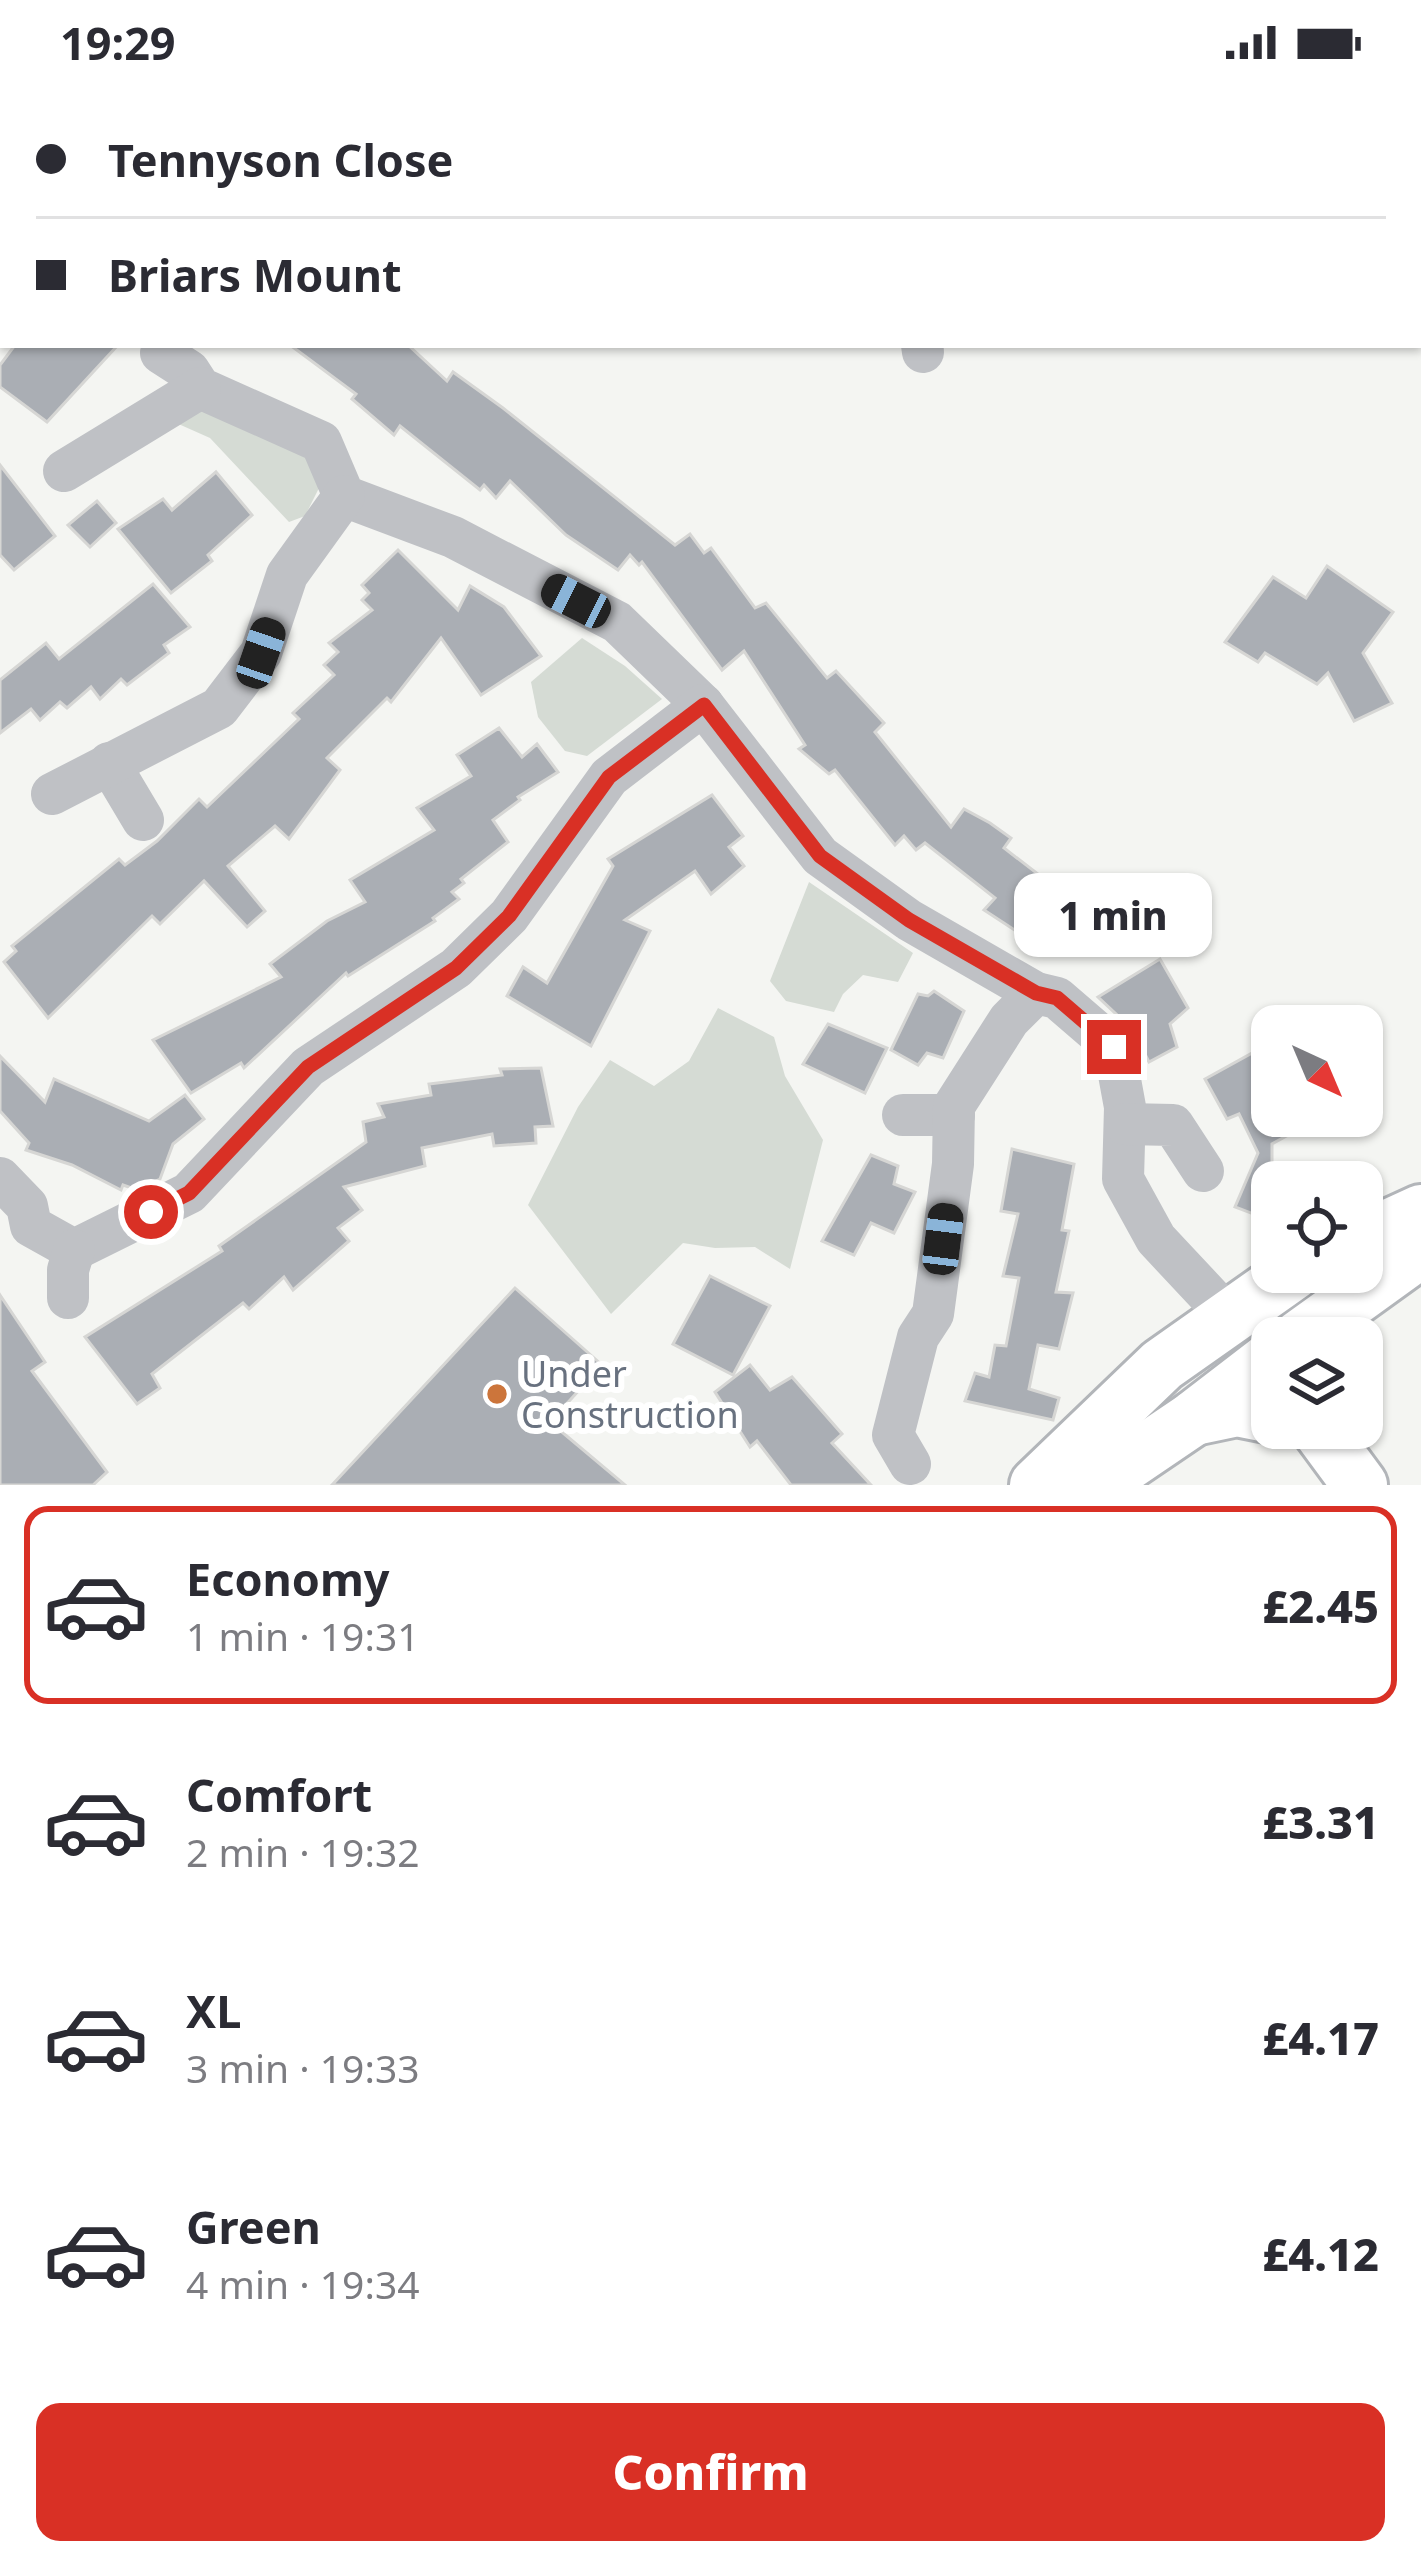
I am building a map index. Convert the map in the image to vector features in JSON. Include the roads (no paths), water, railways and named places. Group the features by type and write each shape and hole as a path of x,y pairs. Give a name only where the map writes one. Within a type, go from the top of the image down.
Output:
{"main road":[{"path":"1383,1229 1421,1212"},
{"path":"1330,1317 1421,1250"},
{"path":"1037,1485 1162,1365 1262,1293"},
{"path":"1228,1316 1251,1334"},
{"path":"1095,1485 1251,1375"},
{"path":"1194,1418 1237,1409 1251,1412"},
{"path":"1320,1449 1355,1478"},
{"path":"1334,1449 1355,1478"}],"street":[{"path":"161,353 189,370 200,388 321,442 344,496 453,537 616,622 704,705 820,856 909,920 1036,993 1057,998 1114,1047 1125,1124 1123,1179 1156,1239 1228,1316"},
{"path":"64,471 200,388"},
{"path":"52,794 219,708 261,653 287,574 344,496"},
{"path":"68,1298 74,1250 189,1193 308,1067 456,968 509,916 609,777 704,705"},
{"path":"109,763 143,820"},
{"path":"910,1464 892,1435 902,1392 907,1330 933,1314 953,1164 954,1106 1009,1020 1036,993"},
{"path":"903,1115 954,1115"},
{"path":"1125,1124 1176,1115 1203,1171"},
{"path":"0,1178 27,1206 31,1226 74,1250"}],"place":[{"name":"Under Construction","path":"497,1394"}]}
